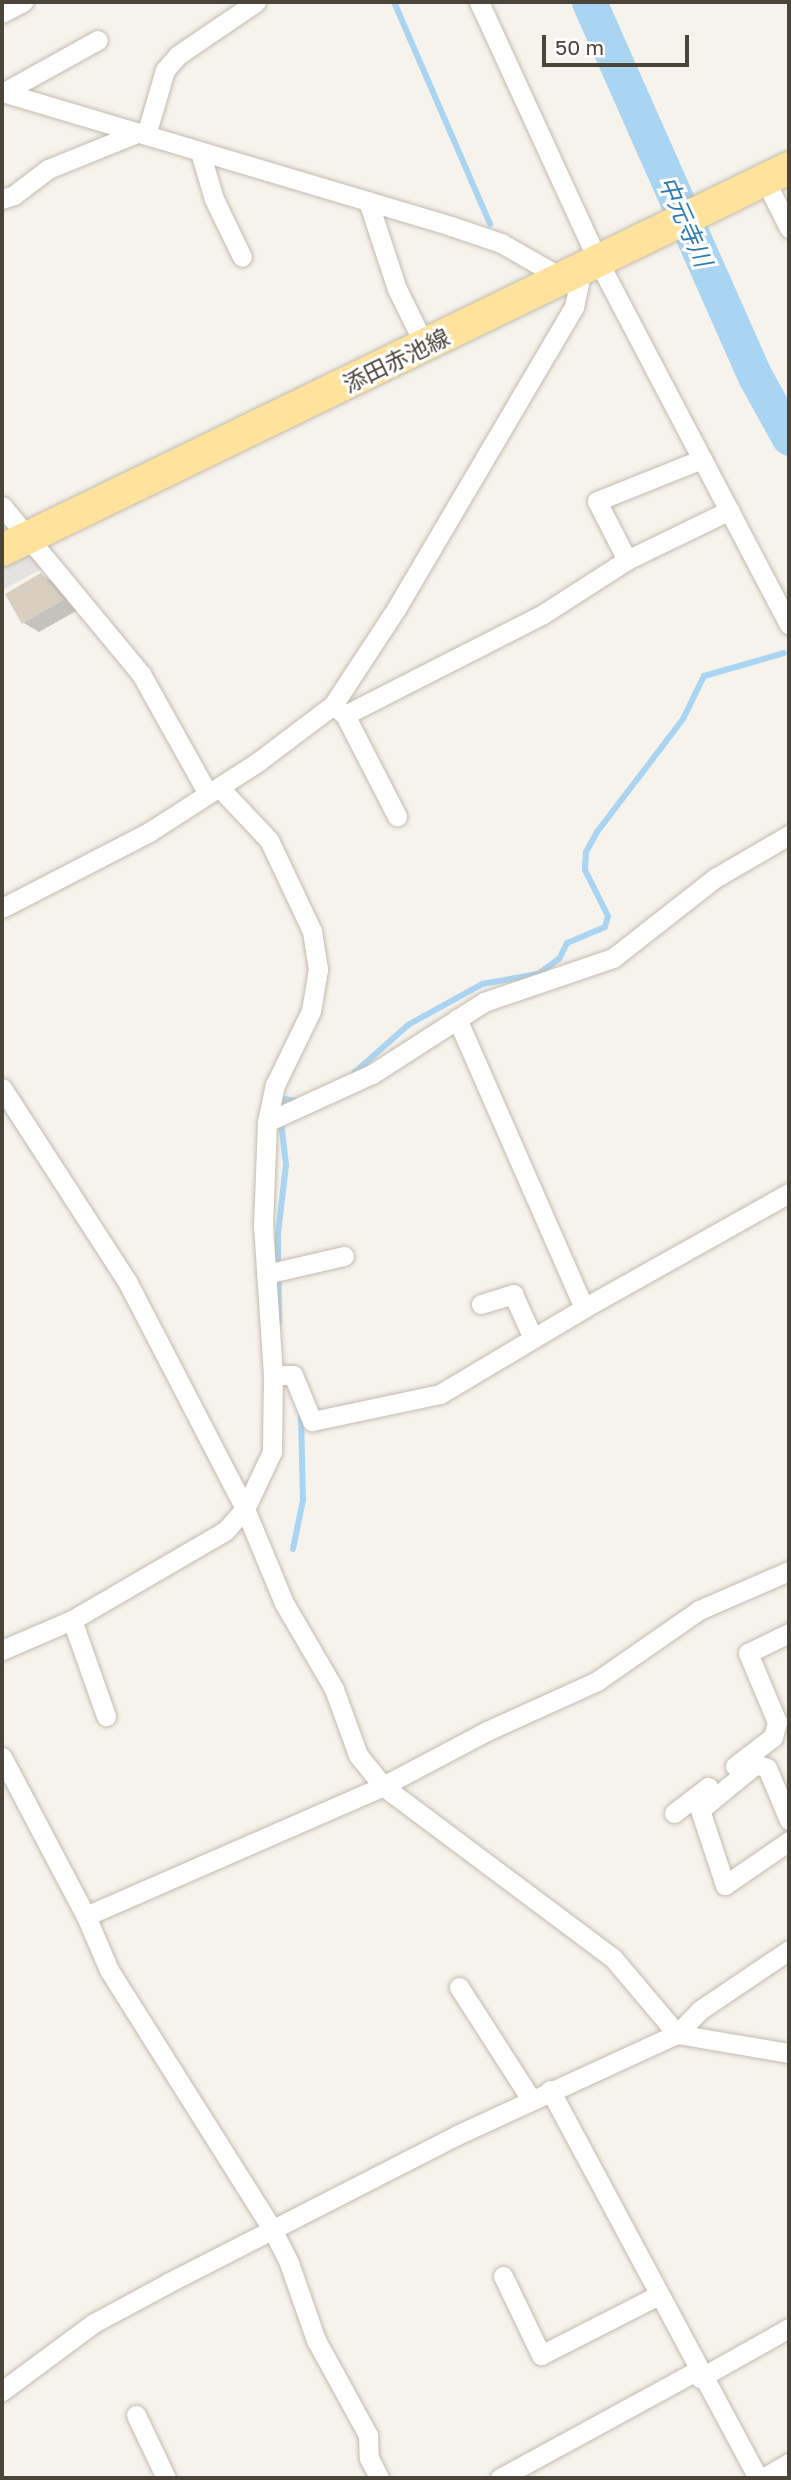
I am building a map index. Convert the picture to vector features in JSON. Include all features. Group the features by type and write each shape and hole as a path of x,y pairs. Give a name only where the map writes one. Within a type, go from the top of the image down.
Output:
{"main road":[{"name":"添田赤池線","path":"15,544 769,178"}],"street":[{"path":"2,13 23,2"},
{"path":"2,199 14,195 48,169 141,134 164,71 178,55 256,2"},
{"path":"479,2 588,265 730,510 789,625"},
{"path":"3,92 98,40"},
{"path":"3,92 501,243 588,265"},
{"path":"200,152 214,199 242,257"},
{"path":"769,178 789,228"},
{"path":"368,201 397,289 425,346"},
{"path":"339,710 574,307 588,265"},
{"path":"627,560 597,501 702,460"},
{"path":"2,506 15,544 141,674 214,791 269,840 312,931 318,969 311,1011 275,1085 267,1122 263,1184 273,1375 272,1452 245,1508 225,1531 72,1620 2,1650"},
{"path":"2,908 149,832 339,710 542,614 627,560 730,510"},
{"path":"339,710 397,816"},
{"path":"267,1122 372,1074 457,1018 508,991 572,975 613,958 715,878 789,835"},
{"path":"457,1018 584,1308"},
{"path":"2,1087 127,1281 245,1508 284,1603 334,1689 358,1755 383,1786 613,1958 677,2034 789,2053"},
{"path":"273,1375 293,1374 312,1421 440,1394 584,1308 789,1193"},
{"path":"267,1275 344,1256"},
{"path":"481,1304 513,1294 533,1338"},
{"path":"86,1916 383,1786 487,1731 597,1681 699,1610 789,1571"},
{"path":"72,1620 106,1716"},
{"path":"674,1813 773,1737 777,1722 748,1653 789,1633"},
{"path":"2,1757 86,1916 109,1970 272,2230 289,2263 316,2340 369,2435 369,2458 379,2478"},
{"path":"789,1821 783,1791 767,1768 756,1764 700,1810 725,1885 789,1841"},
{"path":"2,2391 94,2323 531,2099 677,2034 700,2010 789,1950"},
{"path":"459,1987 531,2099"},
{"path":"550,2090 659,2295 698,2375 758,2478"},
{"path":"503,2276 541,2356 659,2295"},
{"path":"500,2478 789,2328"},
{"path":"136,2415 166,2478"},
{"path":"764,2478 789,2463"}],"shaded area":[{"path":"30,550 45,567 2,590 2,564"}],"building":[{"path":"41,573 64,600 22,624 5,594"}],"waterway":[{"path":"394,2 490,224"},
{"name":"中元寺川","path":"589,2 756,378 789,438"},
{"path":"354,1073 408,1025 482,984 538,974 559,959 567,943 605,927 608,916 585,870 586,852 597,832 683,719 704,676 784,653"},
{"path":"283,1110 284,1099 297,1101"},
{"path":"279,1322 278,1234 286,1165 281,1121"},
{"path":"293,1549 303,1500 301,1416"}]}
